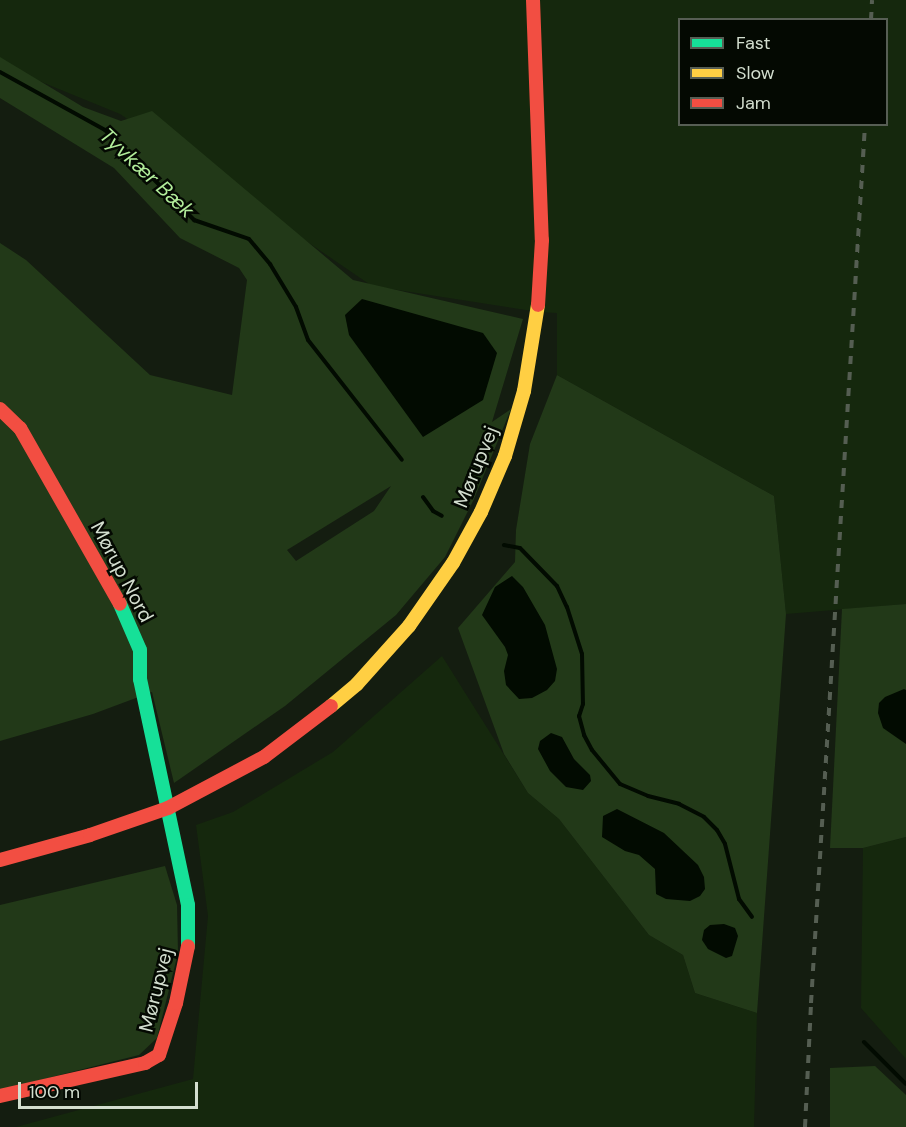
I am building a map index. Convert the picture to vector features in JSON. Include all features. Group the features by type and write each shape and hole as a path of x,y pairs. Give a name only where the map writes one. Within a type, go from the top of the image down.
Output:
{"street":[{"name":"Mørupvej","path":"0,860 90,835 168,808 202,792 264,757 312,723 357,684 409,626 453,563 481,512 505,456 524,391 540,293 542,240 533,0"},
{"name":"Mørup Nord","path":"0,410 20,428 126,614 140,650 140,679 168,808"},
{"name":"Mørupvej","path":"0,1096 146,1063 159,1055 176,1003 188,952 188,905 168,808"}],"shaded area":[{"path":"0,0 906,0 906,604 786,614 774,496 557,375 557,313 372,286 120,114 0,65"},
{"path":"0,57 83,107 121,121 152,111 353,280 523,319 492,422 511,409 474,499 445,557 396,615 285,706 174,783 152,692 93,714 0,741 0,243 26,260 150,375 232,395 247,280 239,268 180,238 114,168 0,98","holes":["391,486 374,511 296,561 287,550"]},
{"path":"362,299 483,333 497,353 483,400 423,437 349,335 345,315"},
{"path":"557,375 774,496 786,614 757,1013 695,993 683,955 649,935 559,819 528,793 504,754 458,628 515,562 516,530 530,444"},
{"path":"512,576 523,587 545,625 557,669 555,681 547,690 532,698 519,699 506,685 504,671 508,655 505,647 482,615 495,587"},
{"path":"906,604 906,837 863,848 830,848 842,609"},
{"path":"442,656 528,793 559,819 649,935 683,955 695,993 757,1013 754,1127 16,1127 193,1079 208,916 196,825 233,812 333,752"},
{"path":"906,690 906,744 883,728 878,713 879,703 885,697"},
{"path":"551,733 562,737 574,759 590,775 591,781 583,790 566,787 550,771 538,749 540,741"},
{"path":"617,809 664,833 698,865 704,877 705,889 700,896 690,901 666,899 656,894 655,869 639,855 625,851 602,837 603,816"},
{"path":"906,837 906,1059 861,1008 863,848"},
{"path":"165,866 177,905 178,953 157,1038 139,1055 0,1090 0,905"},
{"path":"724,924 735,928 738,936 732,956 726,958 708,949 702,940 704,930 710,925"},
{"path":"875,1066 906,1095 906,1127 830,1127 830,1068"}],"waterway":[{"name":"Tyvkær Bæk","path":"0,72 105,130 194,220 249,239 270,264 296,307 308,340 402,460"},
{"name":"Tyvkær Bæk","path":"423,497 433,511 442,516"},
{"name":"Tyvkær Bæk","path":"504,545 520,548 557,586 567,607 582,654 583,704 579,716 584,735 592,750 620,784 648,796 679,804 704,817 717,830 725,844 739,899 752,917"},
{"name":"Tyvkær Bæk","path":"864,1042 906,1084"}],"railway":[{"path":"871,18 872,0"},
{"path":"805,1127 865,126"}],"traffic: fast":[{"path":"120,604 140,650 140,679 188,905 188,946"}],"traffic: slow":[{"path":"331,706 357,684 409,626 453,563 481,512 505,456 524,391 538,305"}],"traffic: jam":[{"path":"533,0 542,240 538,305"},
{"path":"0,409 20,428 120,604"},
{"path":"0,860 90,835 168,808 264,757 331,706"},
{"path":"0,1096 145,1063 159,1055 176,1003 188,946"}]}
